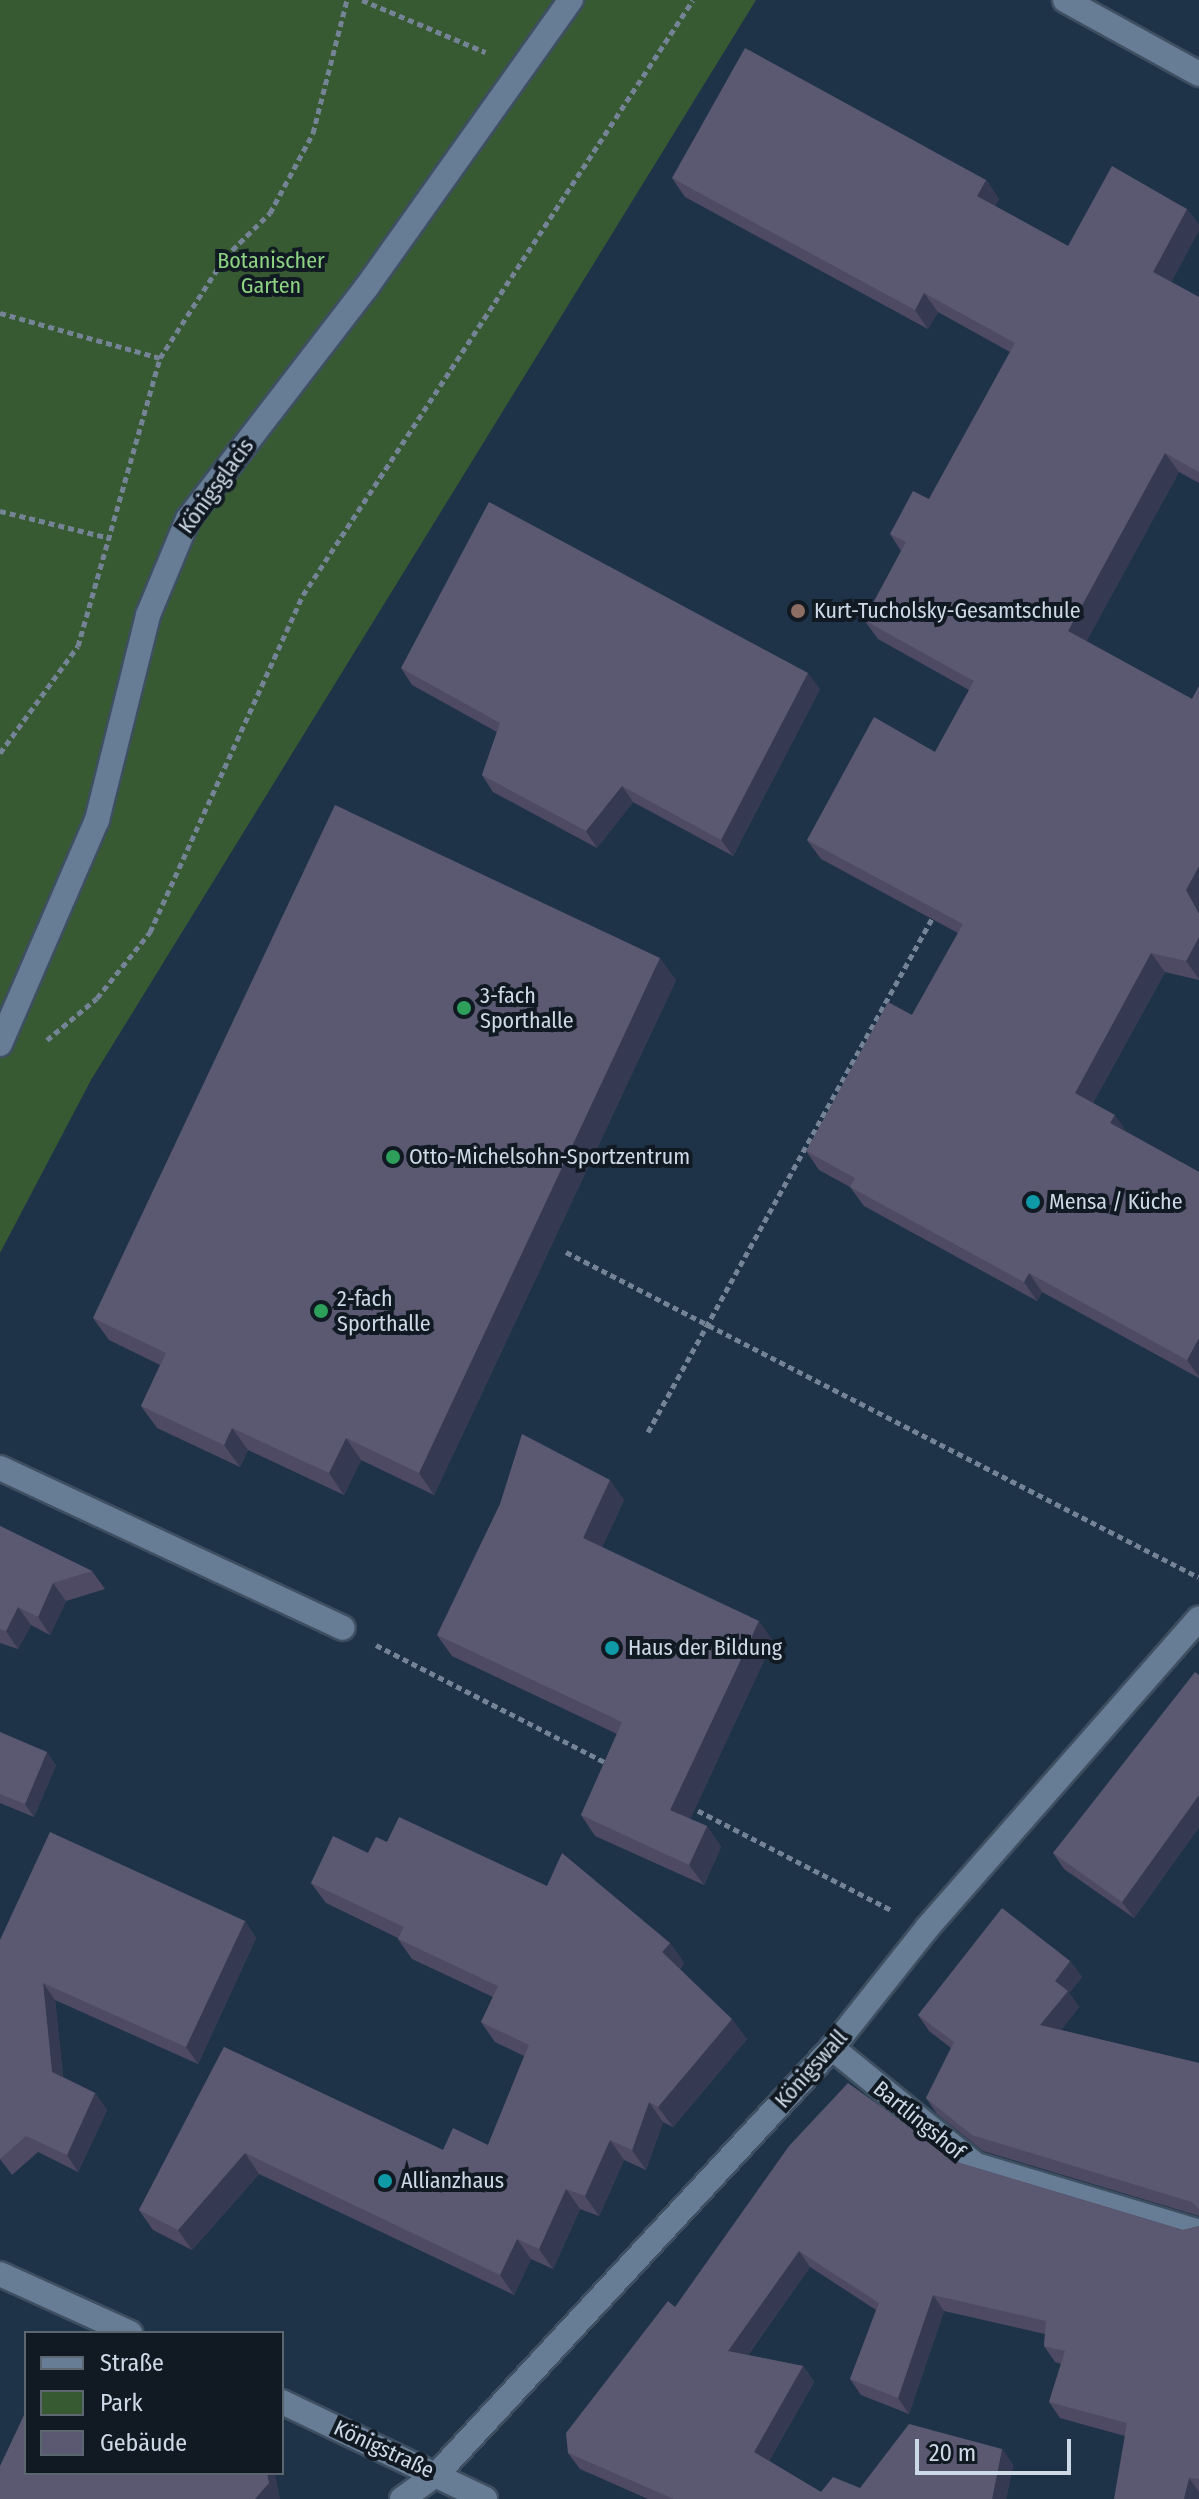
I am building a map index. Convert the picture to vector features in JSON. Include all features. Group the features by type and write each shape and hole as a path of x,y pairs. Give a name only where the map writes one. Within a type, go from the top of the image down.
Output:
{"street":[{"name":"Königsglacis","path":"0,1044 97,820 148,615 188,519 366,288 571,0"},
{"path":"1065,0 1199,74"},
{"path":"0,1468 343,1628"},
{"name":"Königswall","path":"402,2499 438,2473 832,2048 927,1928 1197,1623"},
{"name":"Bartlingshof","path":"832,2048 976,2165 1199,2232"},
{"path":"0,2274 126,2331"},
{"name":"Königstraße","path":"284,2403 438,2473 485,2499"}],"path":[{"path":"0,753 78,646 160,358 225,257 270,213 313,133 347,0"},
{"path":"362,0 523,68"},
{"path":"32,1048 97,998 150,932 303,595 693,0"},
{"path":"0,313 160,358"},
{"path":"0,511 110,538"},
{"path":"648,1432 935,912"},
{"path":"566,1252 1199,1577"},
{"path":"343,1628 621,1771"},
{"path":"676,1799 927,1928"}],"green space":[{"name":"Botanischer Garten","path":"0,0 756,0 91,1080 0,1253"}],"building":[{"path":"745,48 986,180 977,196 1068,246 1112,166 1187,209 1153,272 1199,297 1199,472 1165,453 1068,631 1192,699 1199,686 1199,866 1186,890 1199,914 1199,937 1186,961 1151,953 1075,1093 1115,1115 1110,1123 1199,1172 1199,1338 1187,1360 1029,1273 1024,1282 850,1187 855,1178 806,1151 888,1002 912,1015 963,924 807,840 874,717 935,752 974,681 864,620 906,542 890,534 913,491 929,499 1015,343 924,293 915,310 672,178"},
{"path":"489,502 808,673 721,840 622,786 586,831 482,775 500,723 401,668"},
{"path":"335,805 660,958 419,1473 346,1438 329,1473 232,1428 224,1445 141,1406 166,1353 93,1318"},
{"name":"Haus der Bildung","path":"522,1434 610,1480 583,1538 759,1621 670,1810 707,1826 689,1865 581,1815 622,1722 437,1635 500,1504"},
{"path":"0,1526 92,1571 53,1583 38,1617 18,1607 6,1631 0,1629"},
{"path":"1195,1672 1199,1675 1199,1795 1122,1902 1053,1853"},
{"path":"0,1732 47,1752 25,1804 0,1794"},
{"path":"399,1817 547,1886 562,1853 670,1943 662,1952 732,2019 658,2107 649,2102 632,2150 610,2140 585,2196 566,2189 539,2249 517,2239 500,2275 245,2153 178,2230 139,2210 224,2047 443,2150 453,2128 488,2145 529,2045 481,2022 498,1986 398,1939 404,1927 311,1883 333,1836 368,1853 376,1837 387,1842"},
{"path":"50,1832 245,1921 186,2047 43,1983 52,2072 95,2093 67,2155 26,2136 0,2159 0,1940"},
{"path":"1002,1908 1070,1961 1055,1981 1068,1991 1040,2025 1199,2063 1199,2209 1192,2202 972,2135 926,2098 954,2042 918,2015"},
{"path":"848,2083 960,2163 1183,2230 1199,2226 1199,2479 1189,2478 1184,2499 1114,2499 1127,2423 1049,2402 1065,2351 1044,2346 1046,2321 933,2295 898,2398 850,2379 879,2303 799,2251 728,2351 803,2366 754,2452 821,2492 833,2477 860,2488 909,2424 1002,2449 992,2499 674,2499 568,2453 566,2433 668,2301 675,2307 789,2146"},
{"path":"24,2415 24,2475 267,2475 269,2483 255,2499 0,2499 0,2466"}],"place":[{"name":"Kurt-Tucholsky-Gesamtschule","path":"798,611"},
{"name":"3-fach Sporthalle","path":"464,1008"},
{"name":"Otto-Michelsohn-Sportzentrum","path":"393,1157"},
{"name":"Mensa / Küche","path":"1033,1202"},
{"name":"2-fach Sporthalle","path":"321,1311"},
{"name":"Haus der Bildung","path":"612,1648"},
{"name":"Allianzhaus","path":"385,2181"}]}
